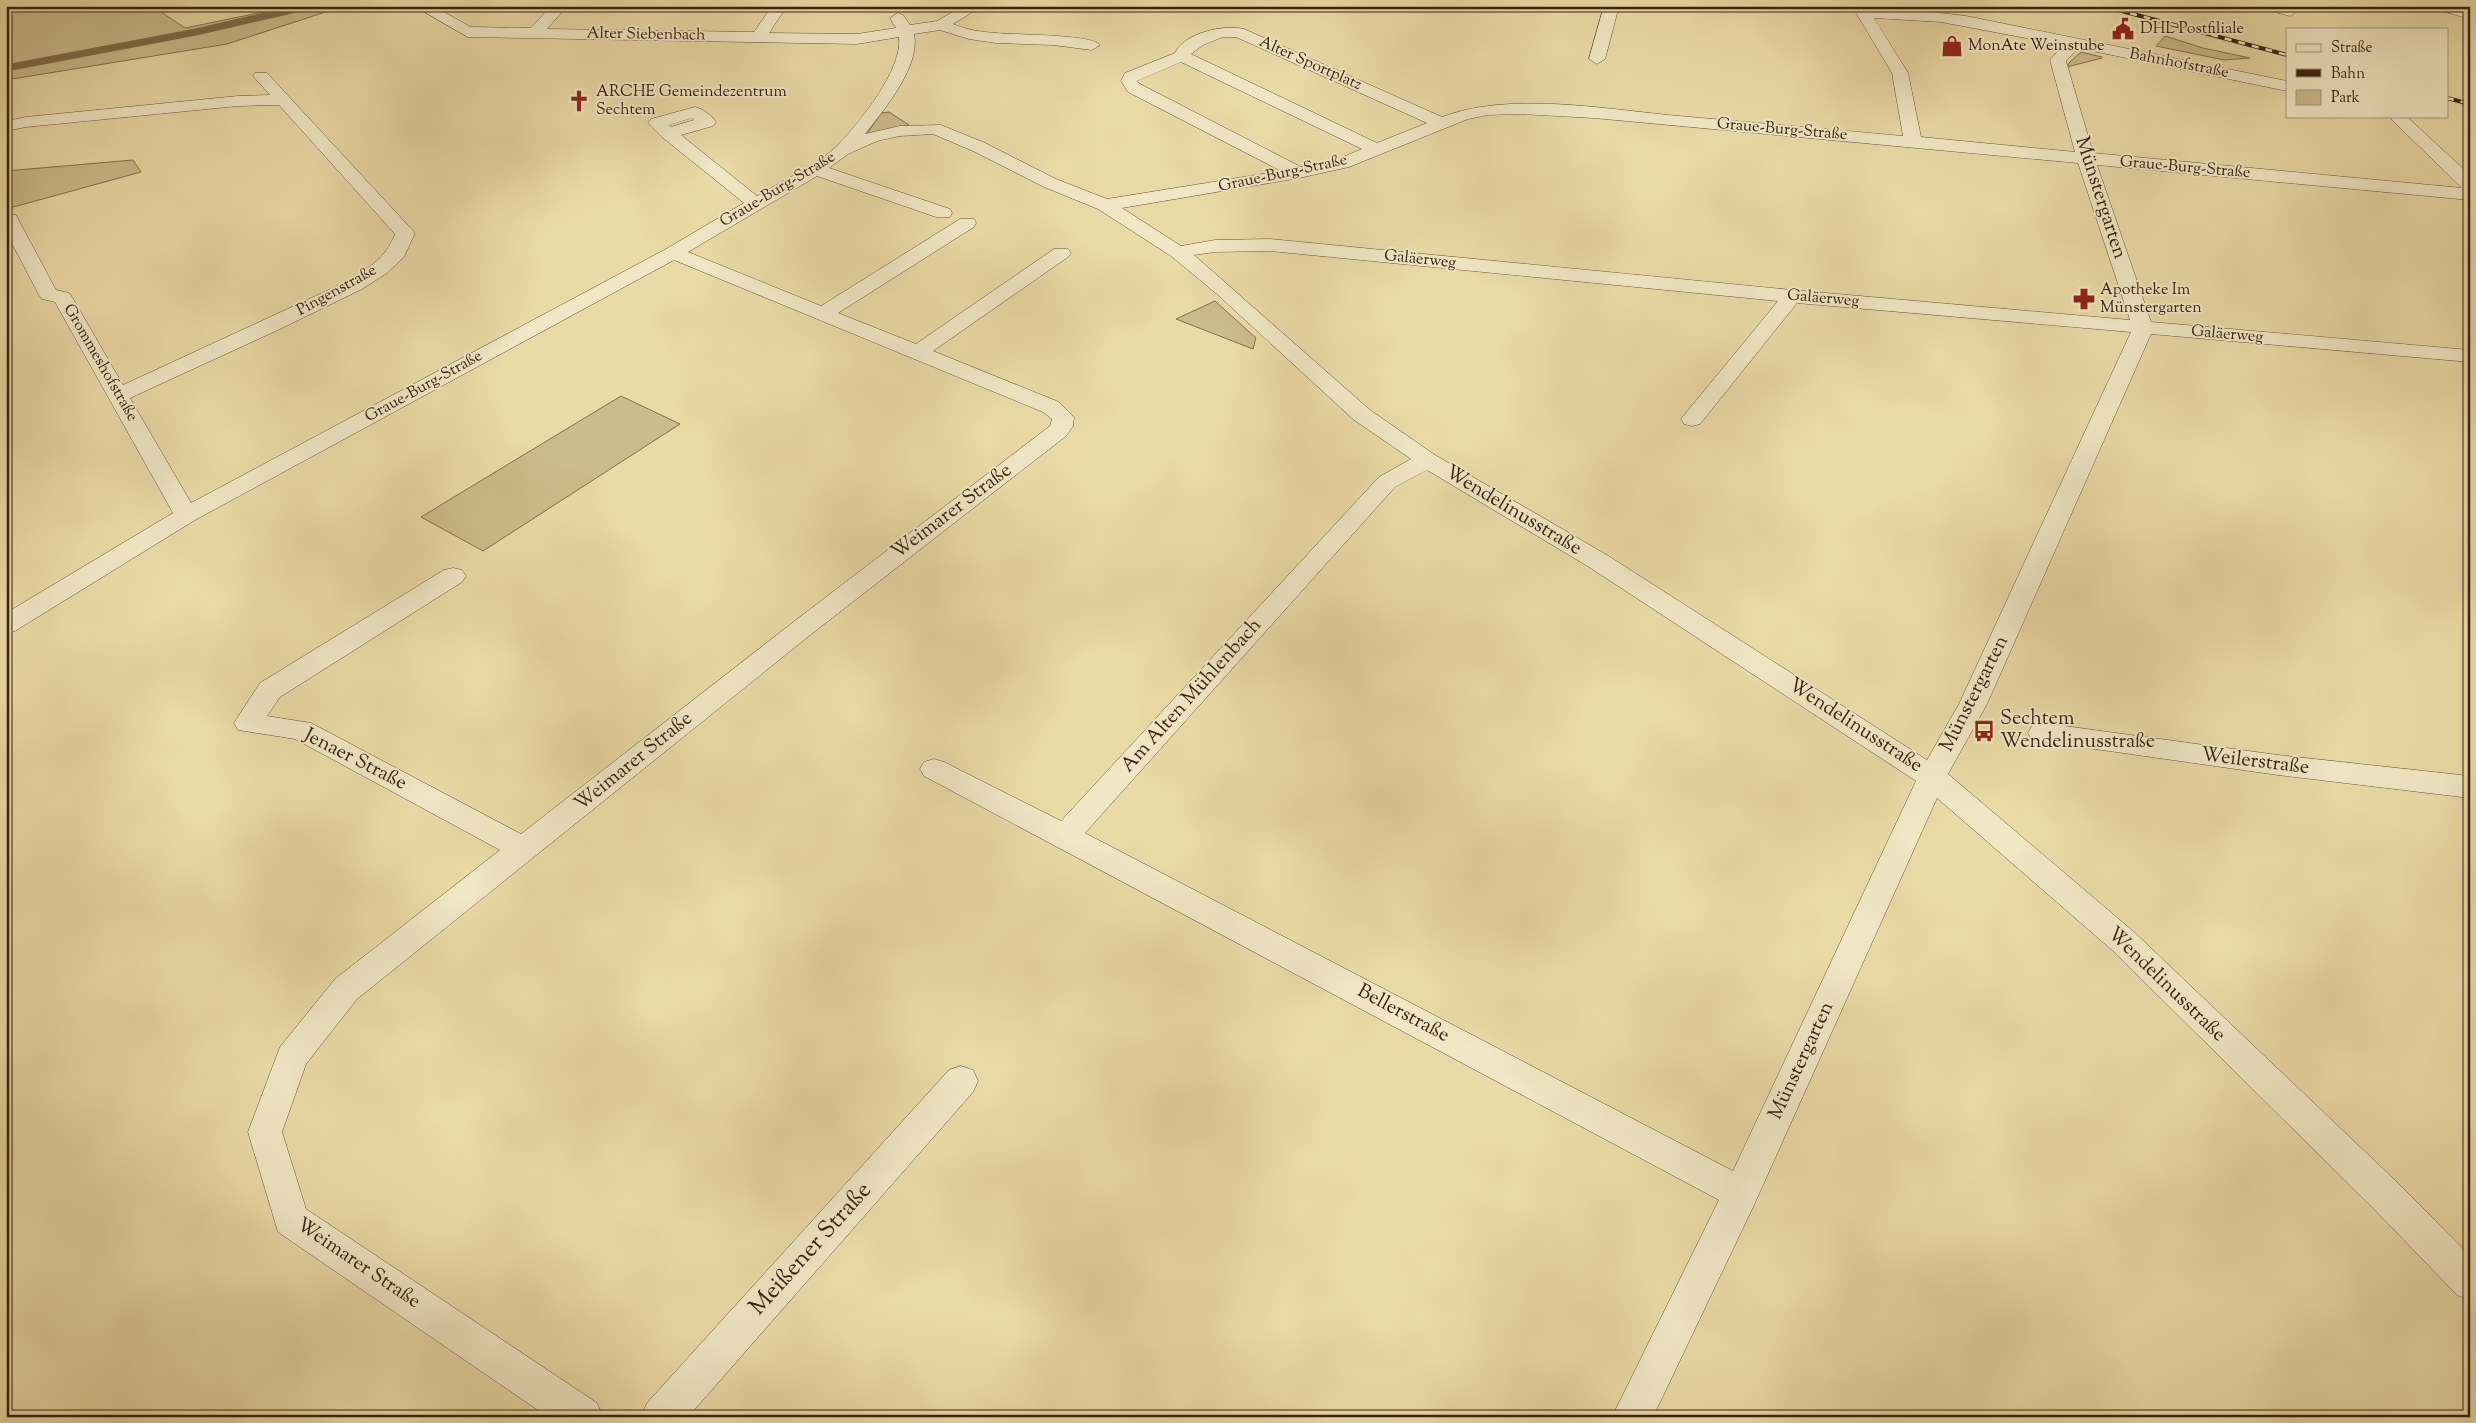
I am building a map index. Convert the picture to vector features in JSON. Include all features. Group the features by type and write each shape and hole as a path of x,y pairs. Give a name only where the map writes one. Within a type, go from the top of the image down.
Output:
{"street":[{"name":"Alter Siebenbach","path":"421,6 468,32 857,39 941,25 975,6"},
{"path":"535,33 560,6"},
{"path":"758,38 780,6"},
{"path":"1597,59 1612,6"},
{"path":"2440,6 2470,14"},
{"path":"1862,10 1900,73 1913,142"},
{"name":"Bahnhofstraße","path":"1862,10 1907,14 2075,42 2286,86"},
{"path":"898,18 906,32"},
{"path":"941,25 958,33 985,39 1054,40 1092,46"},
{"name":"Alter Sportplatz","path":"1299,173 1134,88 1129,81 1131,76 1182,56 1185,49 1213,34 1222,31 1238,32 1440,122"},
{"name":"Graue-Burg-Straße","path":"842,150 882,99 900,67 906,47 906,32"},
{"name":"Münstergarten","path":"1632,1417 1741,1193 1932,776 1973,704 2143,328 2086,159 2058,60 2075,42"},
{"path":"1182,56 1378,150"},
{"name":"Pingenstraße","path":"118,395 354,286 380,269 397,253 405,233 261,76"},
{"path":"882,99 935,129"},
{"path":"6,126 26,122 229,102 284,100"},
{"name":"Graue-Burg-Straße","path":"1105,205 1299,173 1343,162 1378,150 1440,122 1488,110 1521,109 1913,142 2470,194"},
{"path":"2398,118 2470,184"},
{"name":"Graue-Burg-Straße","path":"6,625 186,515 673,253 816,169 842,150 872,137 900,131 935,129 979,147 1050,183 1105,205 1178,252"},
{"path":"668,133 756,204"},
{"path":"816,169 943,213"},
{"name":"Grommeshofstraße","path":"9,219 49,295 62,297 186,515"},
{"path":"822,314 967,223"},
{"name":"Galäerweg","path":"1178,252 1215,246 1270,245 1792,296 2470,356"},
{"name":"Wendelinusstraße","path":"1178,252 1232,297 1362,415 1427,460 1605,566 1932,776 2123,941 2387,1197 2470,1282"},
{"name":"Weimarer Straße","path":"583,1417 291,1220 265,1132 292,1057 346,989 805,626 1058,431 1062,426 1063,417 1051,407 673,253"},
{"path":"917,353 1061,253"},
{"path":"1692,419 1792,296"},
{"name":"Am Alten Mühlenbach","path":"1066,836 1387,482 1427,460"},
{"name":"Jenaer Straße","path":"453,576 270,690 248,723 301,730 524,849"},
{"name":"Weilerstraße","path":"2042,733 2278,765 2470,787"},
{"path":"934,769 1066,836"},
{"name":"Bellerstraße","path":"1066,836 1741,1193"},
{"name":"Meißener Straße","path":"661,1417 961,1082"}],"green space":[{"path":"6,6 152,6 185,28 293,6 344,6 227,44 6,80"},
{"path":"2165,36 2203,48 2250,58 2224,60 2156,46"},
{"path":"2081,52 2102,57 2102,58 2067,67"},
{"path":"889,112 909,125 866,135 881,113"},
{"path":"133,160 141,172 6,209 6,171"},
{"path":"1215,301 1256,338 1253,349 1176,319"},
{"path":"621,396 680,424 483,551 421,517"}],"waterway":[{"path":"6,68 196,32 309,6"}],"railway":[{"path":"2103,6 2286,55"},
{"path":"2448,98 2470,104"}],"place":[{"name":"DHL Postfiliale","path":"2123,29"},
{"name":"MonAte Weinstube","path":"1952,46"},
{"name":"ARCHE Gemeindezentrum Sechtem","path":"579,101"},
{"name":"Apotheke Im Münstergarten","path":"2084,299"},
{"name":"Sechtem Wendelinusstraße","path":"1984,731"}]}
